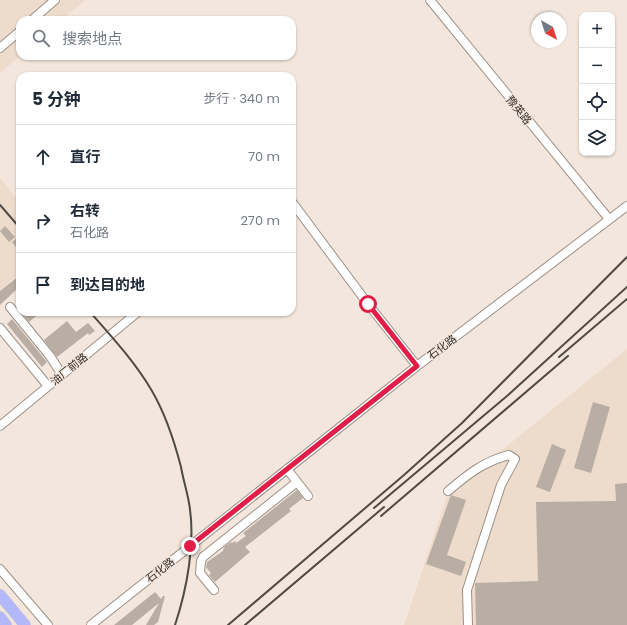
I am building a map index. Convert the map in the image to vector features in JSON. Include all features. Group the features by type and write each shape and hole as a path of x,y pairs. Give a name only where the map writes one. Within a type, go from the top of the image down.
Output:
{"main road":[{"path":"0,595 25,625"},
{"path":"0,617 6,625"}],"street":[{"path":"37,16 55,0"},
{"name":"豫英路","path":"430,0 609,219"},
{"path":"0,48 16,34"},
{"name":"石化路","path":"91,625 417,366 627,206"},
{"path":"296,207 368,304 417,366"},
{"path":"10,307 16,314"},
{"path":"17,316 50,356 62,374"},
{"name":"油厂前路","path":"0,426 133,316"},
{"path":"0,328 48,386"},
{"path":"448,491 480,466 496,458 509,455 515,459 501,485 467,590 468,625"},
{"path":"287,469 308,496"},
{"path":"214,590 200,573 201,561 203,557 297,482"},
{"path":"0,569 48,625"}],"shaded area":[{"path":"0,0 85,0 67,16 16,16 16,59 0,73"},
{"path":"0,178 16,197 16,276 0,290"},
{"path":"627,349 627,625 404,625 447,496 444,492 473,466 501,451"}],"building":[{"path":"5,226 15,237 9,242 0,231"},
{"path":"16,239 16,247 12,242"},
{"path":"16,278 16,290 0,305 0,291"},
{"path":"24,316 36,316 29,322"},
{"path":"12,319 47,362 42,367 7,324"},
{"path":"67,321 76,332 88,323 95,331 89,335 88,333 57,357 44,340"},
{"path":"593,402 610,407 591,473 574,468"},
{"path":"552,444 566,450 550,492 536,487"},
{"path":"627,483 627,625 476,625 475,583 538,581 536,502 616,501 615,484"},
{"path":"297,490 303,498 289,509 291,511 245,547 250,552 215,582 209,575 211,573 206,567 207,562 223,551 224,547 231,542 232,543 235,541 236,543 246,536 243,533"},
{"path":"451,495 466,500 447,555 466,562 461,576 426,564"},
{"path":"155,592 161,599 165,596 158,622 154,625 146,625 159,603 132,625 114,625"}],"railway":[{"path":"0,205 16,223"},
{"path":"228,625 404,475 462,423 627,257"},
{"path":"374,508 507,396 627,287"},
{"path":"559,357 627,299"},
{"path":"94,316 131,360 152,391 165,418 181,467 191,518 191,549 187,581 175,625"},
{"path":"381,516 568,356"},
{"path":"245,625 384,507"}],"route":[{"path":"190,546 417,366 368,304"}]}
